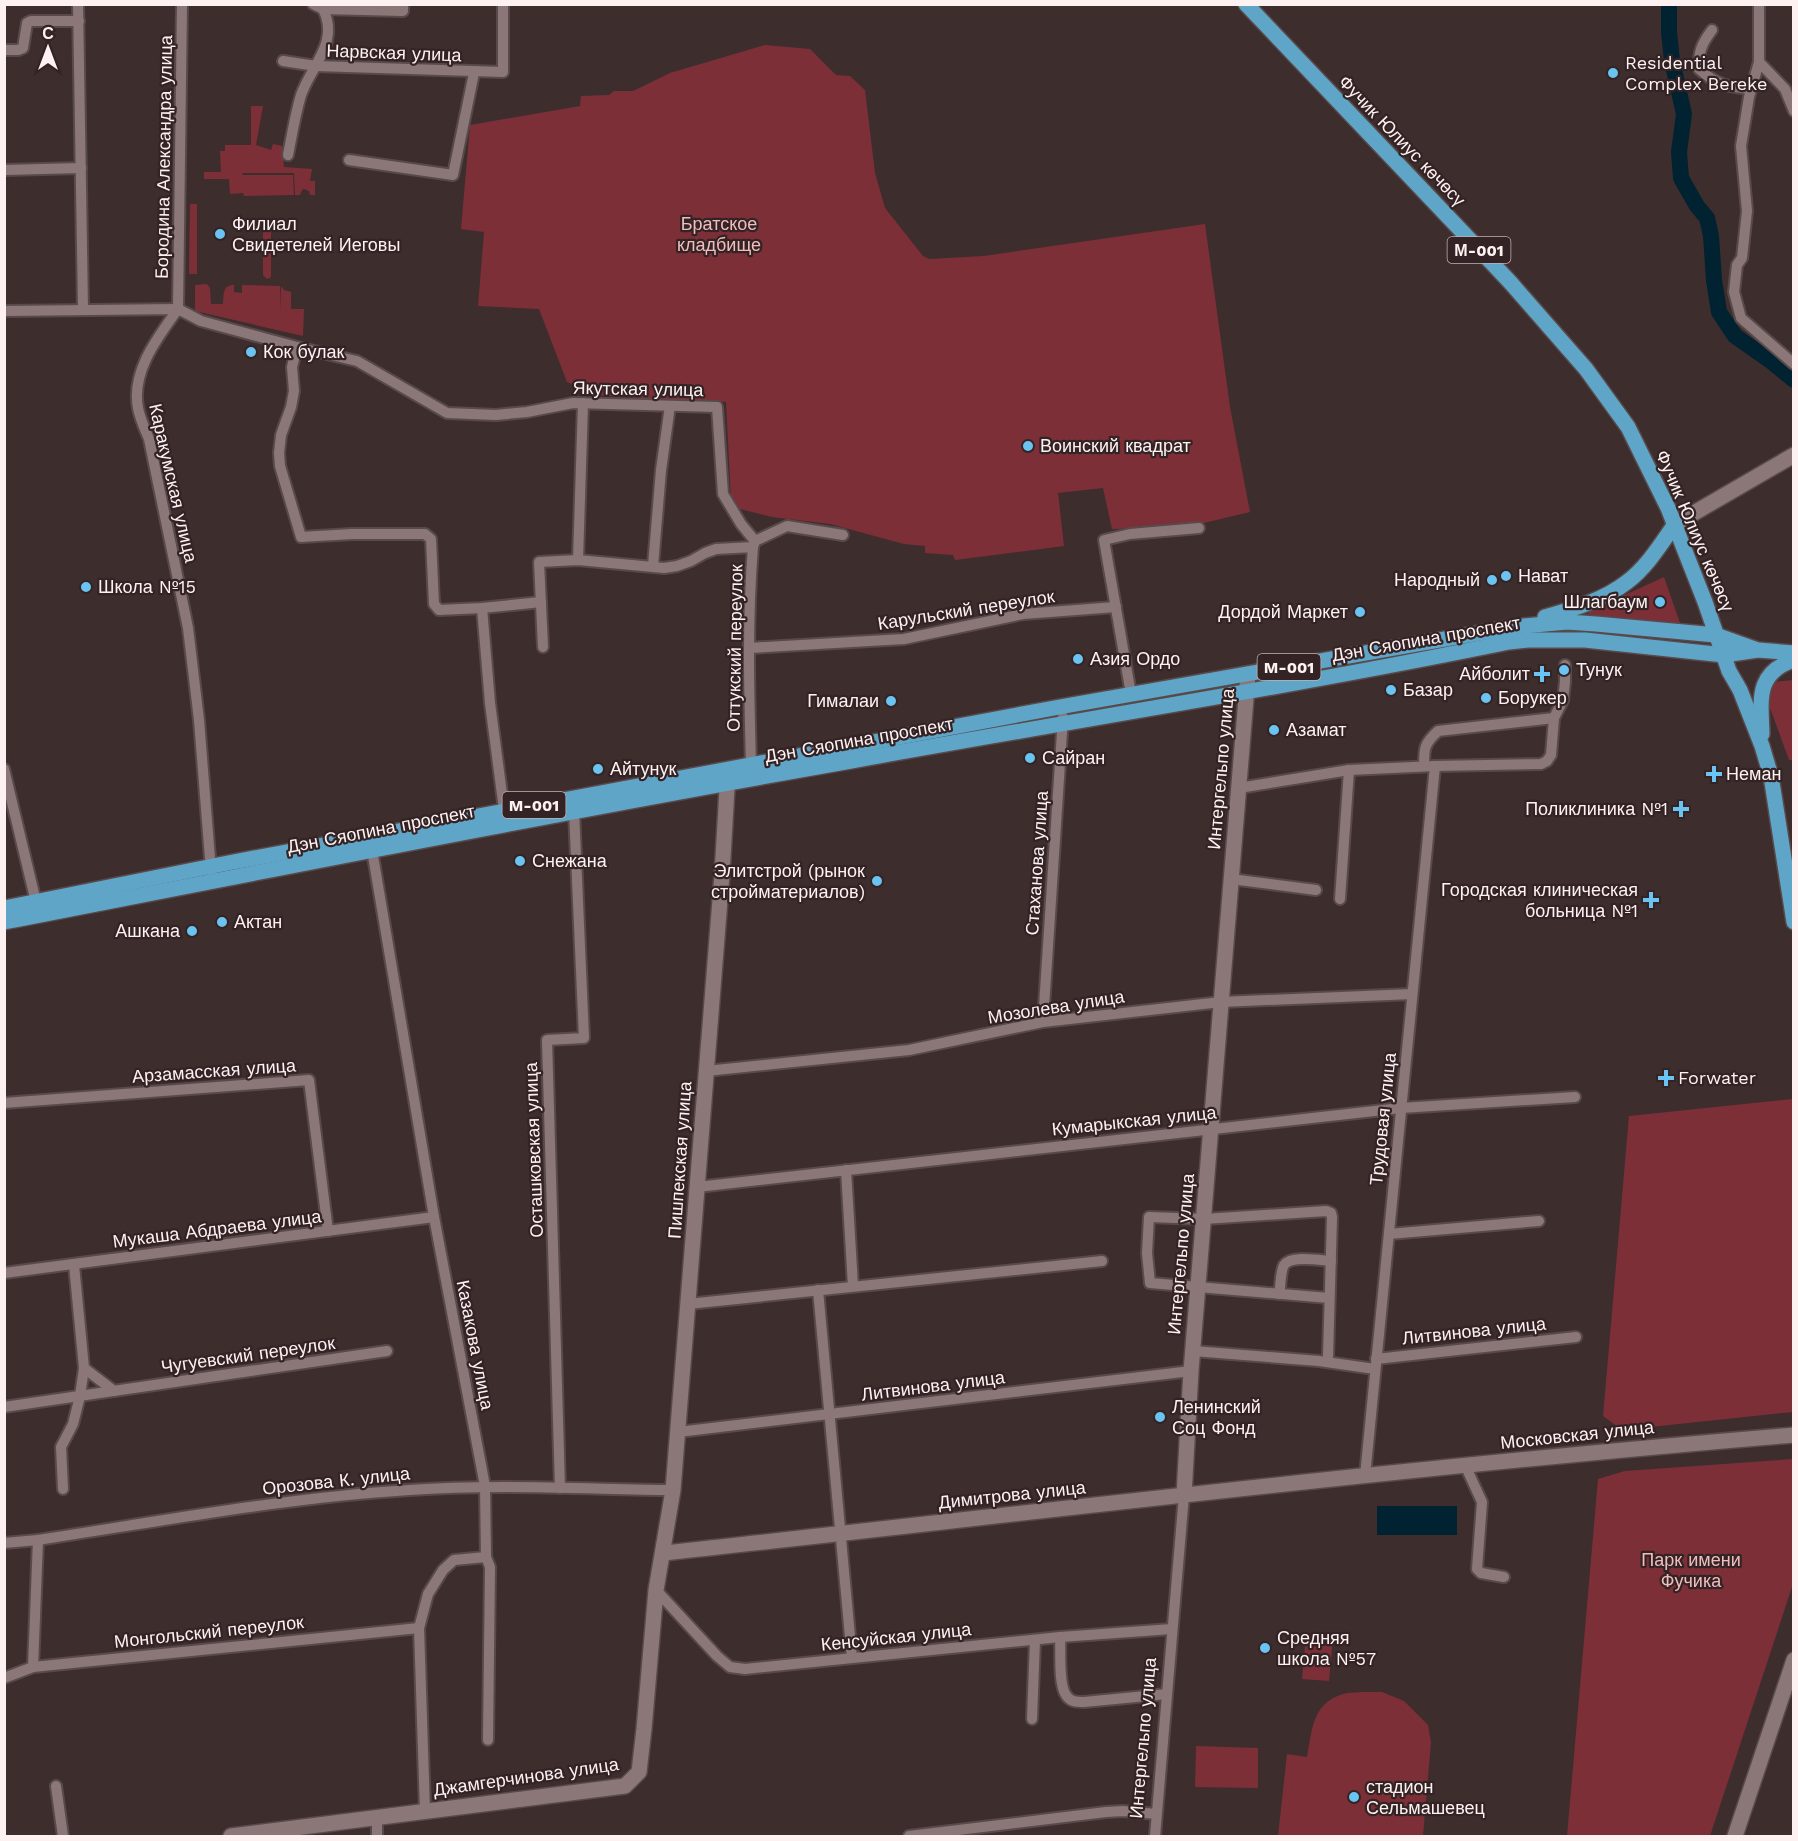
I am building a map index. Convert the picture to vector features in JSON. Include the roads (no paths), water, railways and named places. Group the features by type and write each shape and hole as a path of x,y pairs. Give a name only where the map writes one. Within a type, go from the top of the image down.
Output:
{"main road":[{"name":"Фучик Юлиус көчөсү","path":"1246,4 1510,282 1586,369 1628,427 1675,524 1729,671 1740,690 1762,746 1771,776 1794,922"},
{"path":"1513,627 1580,606 1620,587 1650,559 1675,524"},
{"name":"Дэн Сяопина проспект","path":"4,922 505,818 574,811 728,777 750,765 1131,694 1513,627 1581,622 1716,635 1758,650"},
{"name":"Дэн Сяопина проспект","path":"4,908 211,879 372,850 505,818 571,798 728,777 1063,723 1528,640 1585,640 1724,655 1758,650"},
{"path":"1758,650 1794,653"},
{"path":"1762,746 1761,693 1764,684 1772,671 1794,660"}],"street":[{"path":"78,4 83,309"},
{"name":"Бородина Александра улица","path":"178,309 182,4"},
{"path":"318,7 403,11 403,4"},
{"name":"Нарвская улица","path":"283,61 316,66 503,72 503,4"},
{"path":"1759,4 1760,62 1751,89 1741,146 1747,211 1742,258 1737,265 1734,292 1741,318 1794,364"},
{"path":"288,155 299,101 304,87 322,56 328,28 328,20 318,7"},
{"path":"4,50 23,48 27,23 31,21 79,21"},
{"path":"1712,30 1701,46 1698,56 1699,69 1711,80 1722,85 1751,89"},
{"path":"1760,62 1785,89 1794,111"},
{"path":"349,160 453,175 474,72"},
{"path":"4,170 81,168"},
{"path":"4,311 178,309"},
{"name":"Якутская улица","path":"178,309 201,321 357,361 447,413 496,415 527,412 573,403 717,407 723,494 754,544"},
{"name":"Каракумская улица","path":"178,309 160,334 142,369 137,405 149,439 188,628 199,720 211,879"},
{"path":"297,347 292,367 294,391 281,435 279,453 280,466 301,537 425,534 431,539 434,604 439,610 541,602"},
{"path":"578,560 584,403"},
{"path":"653,566 661,470 670,406"},
{"path":"1675,524 1794,454"},
{"path":"754,544 787,526 843,535"},
{"path":"1131,694 1104,540 1130,534 1199,528"},
{"name":"Оттукский переулок","path":"543,647 539,562 578,560 664,568 691,561 716,549 754,544 749,589 750,765"},
{"name":"Карульский переулок","path":"748,648 904,639 1023,614 1116,607"},
{"path":"483,608 490,703 505,818"},
{"path":"1239,788 1349,770 1540,764 1547,761 1551,754 1554,718 1563,700 1565,664"},
{"name":"Интергельпо улица","path":"1155,1836 1248,674"},
{"name":"Стаханова улица","path":"1043,1022 1065,706"},
{"name":"Трудовая улица","path":"1365,1476 1412,994 1430,766 1424,748 1438,731 1554,718"},
{"path":"4,769 8,798 36,902"},
{"path":"1340,899 1349,770"},
{"name":"Пишпекская улица","path":"664,1553 678,1432 728,777"},
{"name":"Осташковская улица","path":"561,1488 547,1040 584,1038 574,811"},
{"name":"Казакова улица","path":"372,850 434,1217 485,1486 486,1557 490,1567 488,1740"},
{"path":"1231,879 1316,890"},
{"name":"Мозолева улица","path":"706,1071 909,1050 1043,1022 1221,1002 1412,994"},
{"name":"Арзамасская улица","path":"4,1103 309,1080 328,1231"},
{"name":"Кумарыкская улица","path":"698,1187 1401,1108 1575,1097"},
{"path":"846,1170 853,1286"},
{"path":"1328,1357 1331,1213 1326,1211 1204,1219 1149,1217 1147,1253 1150,1284 1329,1298"},
{"name":"Мукаша Абдраева улица","path":"4,1273 434,1217"},
{"path":"1389,1234 1539,1221"},
{"path":"1279,1294 1283,1266 1288,1261 1297,1259 1331,1261"},
{"path":"688,1304 1102,1261"},
{"path":"63,1489 61,1447 73,1424 84,1368 74,1264"},
{"path":"818,1290 852,1658"},
{"name":"Литвинова улица","path":"1193,1351 1376,1364 1576,1337"},
{"name":"Чугуевский переулок","path":"4,1407 387,1352"},
{"path":"84,1368 114,1391"},
{"name":"Литвинова улица","path":"678,1432 1191,1371"},
{"name":"Московская улица","path":"1365,1476 1615,1450 1794,1435"},
{"path":"1465,1465 1482,1502 1477,1569 1481,1573 1504,1577"},
{"name":"Димитрова улица","path":"664,1553 1365,1476"},
{"name":"Орозова К. улица","path":"4,1543 39,1540 301,1499 409,1490 485,1486 673,1490"},
{"path":"33,1666 39,1540"},
{"name":"Джамгерчинова улица","path":"231,1836 625,1786 639,1772 656,1590 664,1553"},
{"path":"425,1811 419,1628 428,1594 443,1570 454,1560 486,1557"},
{"name":"Кенсуйская улица","path":"656,1590 717,1656 730,1666 745,1669 1060,1637 1172,1629"},
{"name":"Монгольский переулок","path":"4,1678 33,1666 419,1628"},
{"path":"1060,1637 1063,1689 1070,1700 1084,1702 1167,1694"},
{"path":"1032,1719 1035,1640"},
{"path":"1735,1836 1794,1660"},
{"path":"56,1786 63,1836"},
{"path":"909,1836 1106,1812 1156,1814"},
{"path":"377,1817 377,1836"}],"water":[{"path":"1377,1506 1457,1506 1457,1535 1377,1535"}],"waterway":[{"path":"1669,4 1672,61 1684,114 1679,152 1681,178 1697,206 1707,218 1719,312 1735,336 1794,380"}],"place":[{"name":"Residential Complex Bereke","path":"1613,73"},
{"name":"Филиал Свидетелей Иеговы","path":"220,234"},
{"name":"Кок булак","path":"251,352"},
{"name":"Воинский квадрат","path":"1028,446"},
{"name":"Нават","path":"1506,576"},
{"name":"Народный","path":"1492,580"},
{"name":"Школа №15","path":"86,587"},
{"name":"Шлагбаум","path":"1660,602"},
{"name":"Дордой Маркет","path":"1360,612"},
{"name":"Азия Ордо","path":"1078,659"},
{"name":"Тунук","path":"1564,670"},
{"name":"Айболит","path":"1542,674"},
{"name":"Базар","path":"1391,690"},
{"name":"Борукер","path":"1486,698"},
{"name":"Гималаи","path":"891,701"},
{"name":"Азамат","path":"1274,730"},
{"name":"Сайран","path":"1030,758"},
{"name":"Айтунук","path":"598,769"},
{"name":"Неман","path":"1714,774"},
{"name":"Поликлиника №1","path":"1681,809"},
{"name":"Снежана","path":"520,861"},
{"name":"Элитстрой (рынок стройматериалов)","path":"877,881"},
{"name":"Городская клиническая больница №1","path":"1651,900"},
{"name":"Актан","path":"222,922"},
{"name":"Ашкана","path":"192,931"},
{"name":"Forwater","path":"1666,1078"},
{"name":"Ленинский Соц Фонд","path":"1160,1417"},
{"name":"Средняя школа №57","path":"1265,1648"},
{"name":"стадион Сельмашевец","path":"1354,1797"}],"park label":[{"name":"Братское кладбище","path":"719,234"},
{"name":"Парк имени Фучика","path":"1691,1570"}]}
